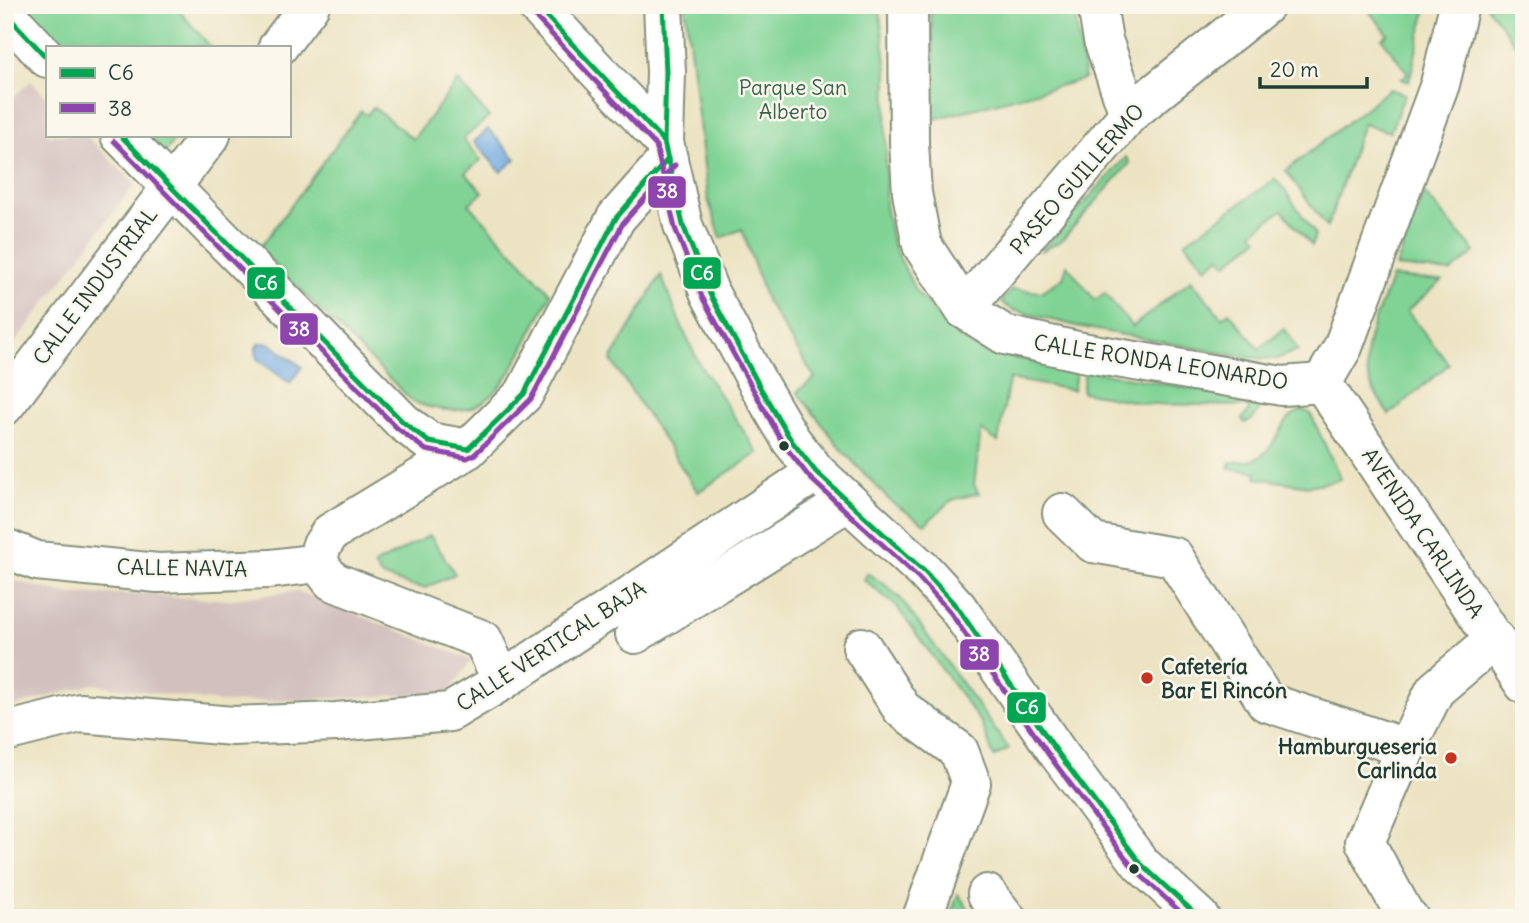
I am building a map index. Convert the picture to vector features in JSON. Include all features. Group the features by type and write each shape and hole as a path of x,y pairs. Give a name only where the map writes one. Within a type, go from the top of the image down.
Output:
{"street":[{"path":"279,46 310,5"},
{"path":"536,5 666,151"},
{"path":"663,5 667,72 666,151 683,225 710,294 761,389 791,440 816,472 925,572 957,607 1058,753 1141,864 1200,918"},
{"name":"CALLE RONDA LEONARDO","path":"908,5 909,142 914,206 922,245 964,309 1005,335 1082,352 1282,386 1322,383"},
{"path":"1097,5 1103,40 1129,114"},
{"name":"PASEO GUILLERMO","path":"964,309 1129,114 1265,5"},
{"path":"1322,383 1343,346 1440,84 1460,5"},
{"path":"5,13 46,57"},
{"path":"121,136 403,422 429,442 468,449"},
{"name":"CALLE INDUSTRIAL","path":"5,405 210,136"},
{"path":"502,681 483,640 332,581 318,563 321,547 330,533 468,449 524,394 616,218 666,151"},
{"name":"AVENIDA CARLINDA","path":"1322,383 1524,684"},
{"name":"CALLE VERTICAL BAJA","path":"5,732 80,713 233,726 336,722 450,712 502,681 816,472"},
{"name":"CALLE VERTICAL BAJA","path":"635,634 847,502"},
{"path":"1062,513 1093,543 1174,557 1266,702 1405,748"},
{"name":"CALLE NAVIA","path":"5,548 37,561 158,573 270,569 318,563"},
{"path":"1409,918 1365,842 1405,748 1435,690 1495,639"},
{"path":"862,647 902,709 959,751 971,783 922,918"}],"shaded area":[{"path":"31,81 46,96 46,136 86,136 135,184 5,356 5,104"},
{"path":"5,579 72,595 155,593 159,596 226,600 297,591 472,660 448,693 225,703 93,684 5,709"}],"green space":[{"path":"32,5 174,5 210,46 62,46 27,9"},
{"name":"Parque San Alberto","path":"685,5 879,5 887,71 885,206 892,242 915,290 955,335 989,354 1077,368 1073,390 1009,379 998,442 981,430 974,485 979,493 952,500 925,524 891,502 844,452 797,392 815,378 766,300 742,229 721,238 708,199"},
{"path":"930,5 1073,5 1085,79 931,120 934,57"},
{"path":"1364,5 1427,5 1409,82 1401,79 1408,73 1382,39 1388,34"},
{"path":"1486,5 1524,5 1521,34 1524,38 1524,56"},
{"path":"458,81 489,117 463,139 481,160 465,173 483,192 469,204 551,294 521,353 501,385 479,404 466,409 451,410 413,402 259,249 361,111 367,115 373,107 413,139"},
{"path":"1389,89 1405,94 1390,132 1363,124 1327,227 1286,171"},
{"path":"146,136 177,136 164,154"},
{"path":"1126,157 1130,163 1061,241 1040,252"},
{"path":"1275,179 1315,234 1312,246 1282,210 1253,232 1258,239 1226,264 1220,257 1206,268 1185,242"},
{"path":"1424,193 1475,252 1451,272 1396,267"},
{"path":"1067,265 1095,300 1105,293 1132,327 1191,280 1222,318 1229,312 1259,349 1284,329 1298,350 1277,359 1249,358 1081,327 1013,310 1001,302 1012,289 1041,292 1063,278"},
{"path":"661,275 700,365 758,453 698,492 611,360"},
{"path":"1392,277 1442,281 1407,311 1449,364 1389,415 1372,387 1366,359 1371,331"},
{"path":"1085,370 1251,399 1259,403 1259,411 1252,420 1245,423 1242,419 1249,411 1247,406 1148,404 1082,392"},
{"path":"1302,410 1310,413 1341,479 1309,486 1256,478 1257,472 1229,468 1231,462 1251,461 1261,456 1288,420"},
{"path":"430,535 455,574 425,588 381,576 374,565"},
{"path":"867,573 901,599 1009,749 994,757 981,723 896,606 864,580"},
{"path":"958,894 975,918 950,918"}],"water":[{"path":"488,129 516,159 501,172 474,142"},
{"path":"260,343 269,343 302,367 290,383 257,359 256,347"}],"transit line":[{"name":"C6","path":"536,5 664,142"},
{"name":"C6","path":"663,5 666,72 664,142 683,225 710,294 761,389 791,440 816,472 925,572 957,607 1058,753 1141,864 1200,918"},
{"name":"38","path":"530,11 656,146 675,228 702,297 784,445 810,478 919,578 950,612 1051,758 1134,869 1187,918"},
{"name":"C6","path":"5,13 46,57"},
{"name":"C6","path":"121,136 403,422 429,442 468,449 524,394 616,218 668,159"},
{"name":"38","path":"114,141 397,428 426,450 467,458 474,455 531,399 623,223 675,165"}],"place":[{"name":"Cafetería Bar El Rincón","path":"1147,678"},
{"name":"Hamburgueseria Carlinda","path":"1451,758"}]}
